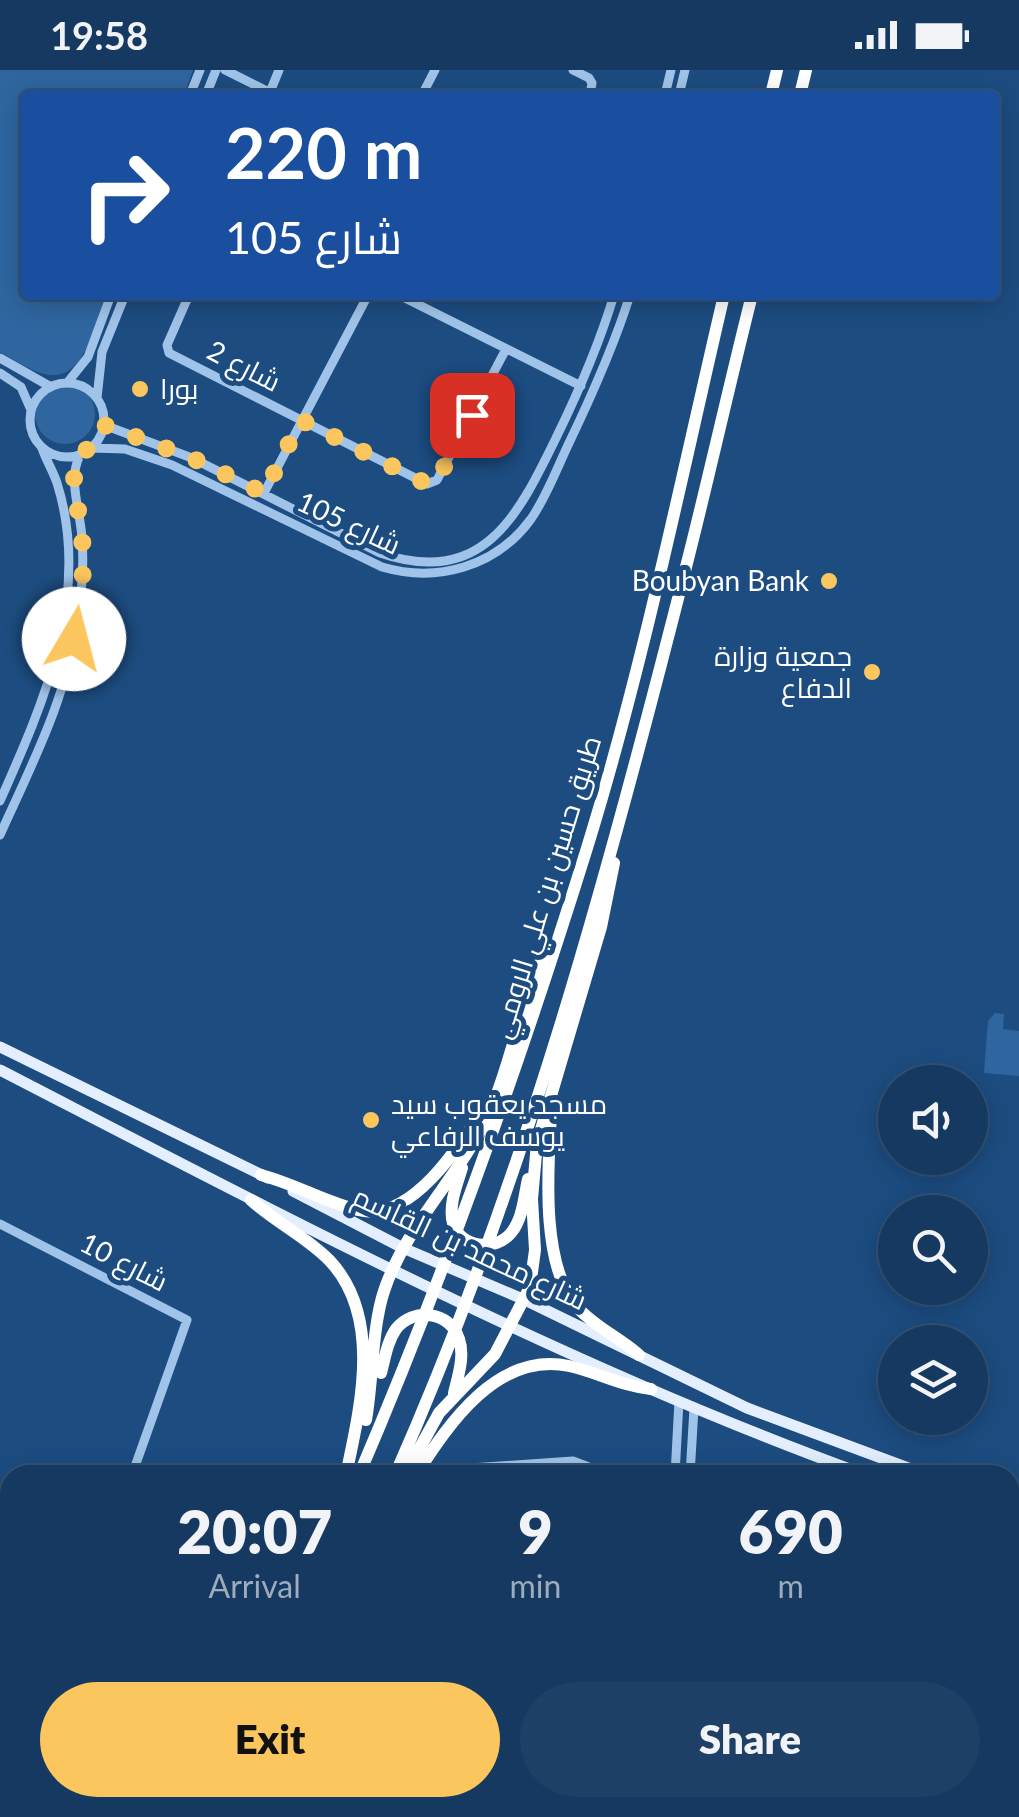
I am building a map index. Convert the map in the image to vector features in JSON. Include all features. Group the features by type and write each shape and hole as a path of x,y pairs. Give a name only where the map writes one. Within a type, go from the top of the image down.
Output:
{"highway":[{"name":"طريق حسين بن علي الرومي","path":"363,1465 469,1205 520,1062 586,849 616,745 723,300"},
{"name":"طريق حسين بن علي الرومي","path":"400,1465 436,1384 497,1218 612,850 751,300"},
{"path":"466,1156 454,1194 453,1226 474,1244 501,1241 518,1220 610,891 612,850"},
{"path":"366,1420 380,1305 392,1272 403,1248 466,1156 488,1116 534,977 558,930"},
{"path":"262,1175 360,1211 391,1208 408,1199 444,1163 504,1074"},
{"path":"553,1092 551,1222 563,1281 582,1312 639,1355"},
{"path":"410,1465 425,1435 454,1395 495,1354 525,1300 534,1269 532,1199 538,1143"},
{"path":"250,1200 325,1256 342,1276 353,1300 361,1339 363,1396 349,1465"},
{"path":"350,1465 388,1345 400,1324 411,1317 434,1316 454,1329 461,1352 454,1395"},
{"path":"423,1465 460,1414 496,1382 517,1371 541,1364 560,1365 651,1389"}],"main road":[{"name":"شارع محمد بن القاسم","path":"0,1044 403,1248 525,1300 748,1408 901,1465"},
{"name":"شارع محمد بن القاسم","path":"0,1070 509,1328 759,1436 839,1465"}],"street":[{"path":"226,70 264,90"},
{"path":"573,70 589,78 591,90"},
{"path":"66,383 88,358 109,300"},
{"path":"42,448 60,457 80,455 92,448 104,425 97,398 102,352 123,300"},
{"name":"شارع 2","path":"187,300 166,345 169,353 427,484 437,480 506,349"},
{"path":"264,493 365,300"},
{"path":"410,300 581,386"},
{"path":"429,309 434,300"},
{"name":"شارع 105","path":"104,425 192,458 359,543 408,560 444,562 480,547 507,526 526,498 581,386 612,300"},
{"name":"شارع 105","path":"92,448 126,449 172,464 353,554 406,574 454,571 505,546 530,519 602,372 628,300"},
{"path":"0,358 51,387"},
{"path":"0,801 31,733 57,656 68,574 68,538 56,480 31,430 31,410 21,387 1,374"},
{"path":"31,410 42,393 66,383 88,390 97,398"},
{"path":"0,835 52,721 70,660 78,619 82,538 74,474 80,455"},
{"path":"542,467 546,473 555,472"},
{"path":"353,554 359,543"},
{"path":"16,801 10,792 32,745 31,733"},
{"name":"شارع 10","path":"0,1224 187,1320 136,1465"},
{"path":"676,1465 679,1401"},
{"path":"691,1465 694,1408"},
{"path":"514,1465 573,1461 583,1465"}],"shaded area":[{"path":"0,70 193,70 186,90 20,90 20,300 104,300 88,346 73,367 63,373 38,372 0,352"},
{"path":"65,384 86,393 95,414 86,435 65,444 44,435 35,414 44,393"},
{"path":"995,1013 1004,1014 1003,1029 1019,1031 1019,1076 988,1073 988,1065 985,1065 988,1021"}],"place":[{"name":"بورا","path":"140,389"},
{"name":"Boubyan Bank","path":"829,581"},
{"name":"جمعية وزارة الدفاع","path":"872,672"},
{"name":"مسجد يعقوب سيد يوسف الرفاعي","path":"371,1120"}],"route":[{"path":"74,639 82,574 74,474 76,461 98,442 104,425 192,458 264,493 301,420 432,484 472,415"}]}
